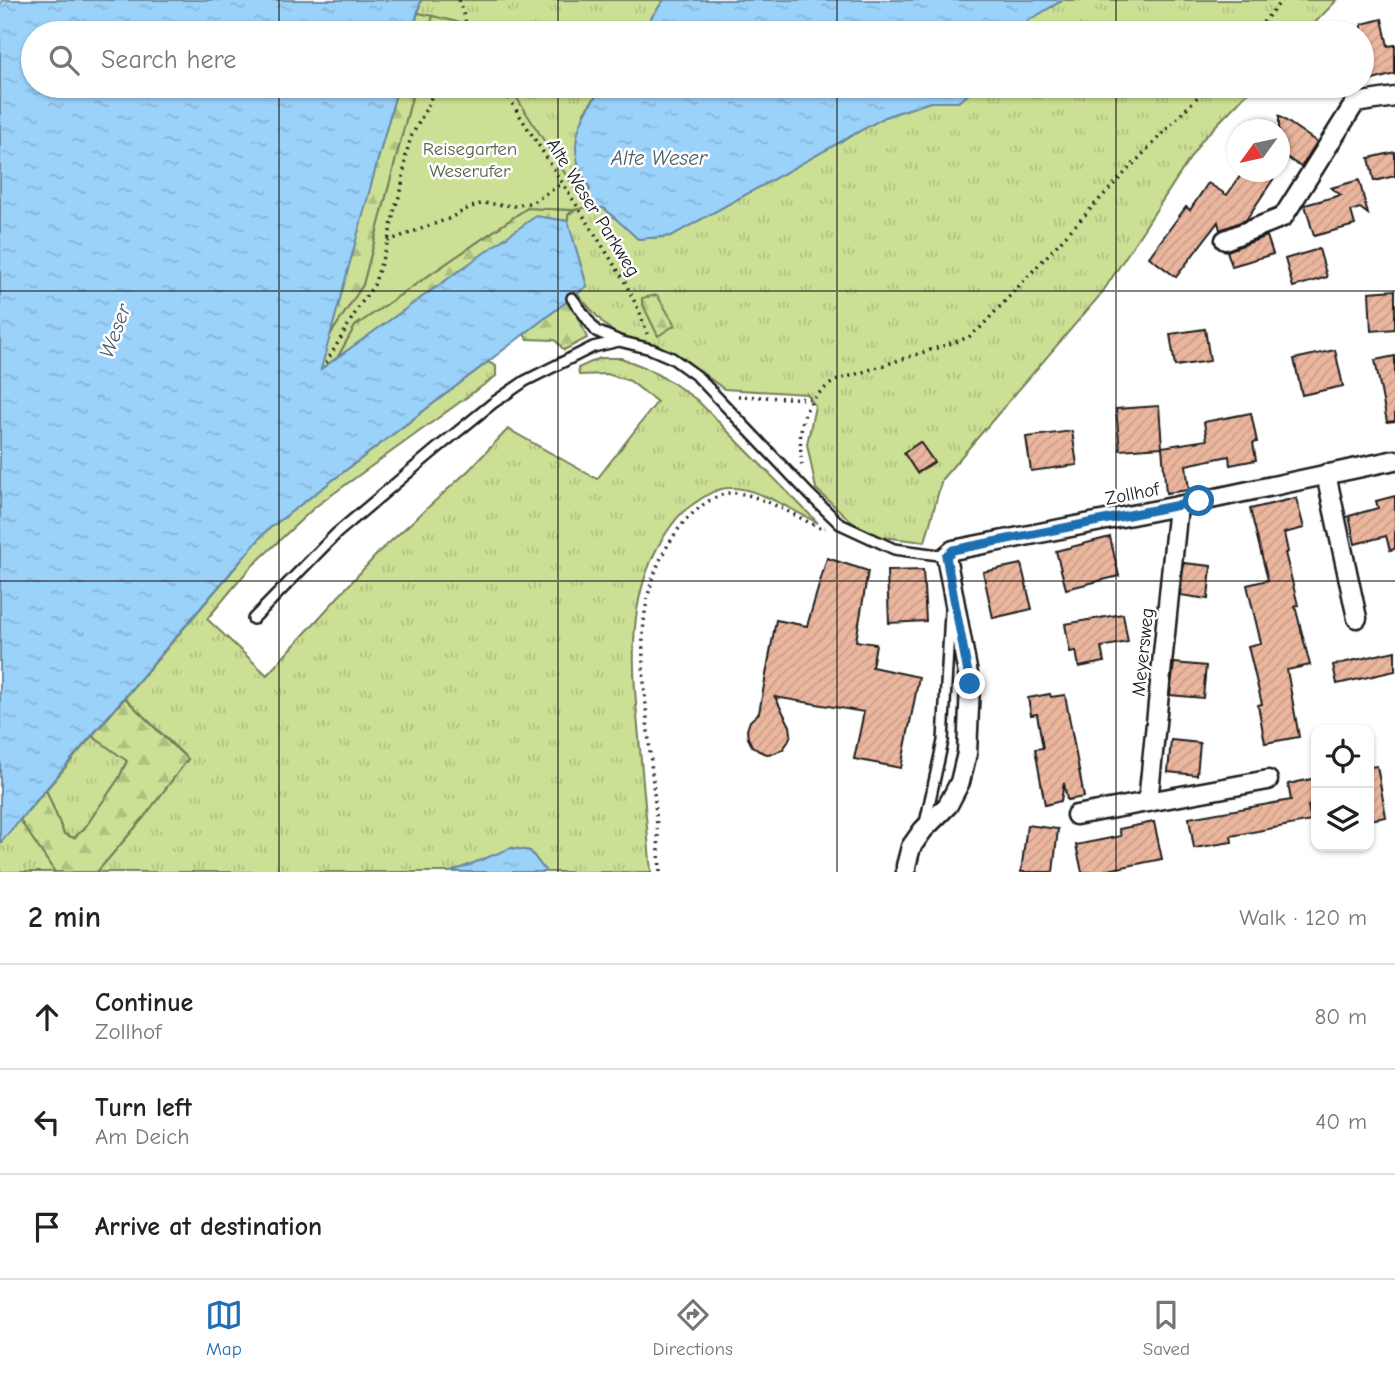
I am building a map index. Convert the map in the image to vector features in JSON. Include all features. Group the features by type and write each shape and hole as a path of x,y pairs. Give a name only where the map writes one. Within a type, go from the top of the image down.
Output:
{"street":[{"path":"1225,240 1283,216 1355,103 1395,97"},
{"name":"Zollhof","path":"946,556 953,550 1395,460"},
{"path":"1326,474 1357,618"},
{"name":"Meyersweg","path":"1148,802 1178,506"},
{"path":"906,872 911,847 923,830 948,805 960,782 967,753 970,684 946,556"},
{"path":"1076,815 1268,779"}],"lane":[{"path":"572,298 596,331 672,358 697,376 841,524 894,549 946,556"},
{"path":"253,619 338,533 493,403 525,381 593,346 619,341"},
{"path":"923,830 943,741 951,586"}],"path":[{"path":"458,0 465,21"},
{"path":"1264,21 1282,0"},
{"path":"326,363 374,285 401,191 411,136 430,98"},
{"name":"Alte Weser Parkweg","path":"509,98 624,280 640,313 651,349"},
{"path":"809,494 802,464 800,438 802,423 812,399 835,381 969,337 1197,98"},
{"path":"388,241 483,203 515,206 533,202 563,183"},
{"path":"718,397 812,399"},
{"path":"660,872 643,666 643,633 649,588 664,552 683,522 708,502 729,493 757,498 822,529 841,524"}],"green space":[{"path":"421,0 664,0 649,21 452,21 418,13"},
{"path":"1063,0 1337,0 1317,21 1027,21"},
{"path":"418,13 433,16 432,21 416,21"},
{"path":"433,16 453,21 432,21"},
{"path":"395,98 412,98 363,285 329,337"},
{"name":"Reisegarten Weserufer","path":"412,98 517,98 589,207 573,210 527,208 355,326 337,358 320,369 329,337 363,285"},
{"path":"516,98 594,98 584,112 579,167 590,189 585,203"},
{"path":"963,98 1242,98 1202,140 1102,293 942,479 925,542 882,537 853,523 816,489 807,444 815,406 807,394 724,389 682,358 618,336 604,324 577,294 587,286 568,215 586,207 601,207 638,239 671,236 887,116 930,102 958,102"},
{"path":"527,208 573,210 568,215 568,221 536,217 337,358 355,326"},
{"path":"657,295 675,325 658,336 642,303 642,298"},
{"path":"566,302 577,313 587,338 564,350 555,340 527,339 524,334"},
{"path":"600,358 621,358 644,367 697,400 818,523 751,491 740,488 720,489 701,499 678,517 661,541 649,566 636,617 634,669 651,872 546,872 530,851 512,848 451,872 97,872 144,817 188,759 125,698 266,531 488,362 496,366 496,376 315,507 249,569 207,619 267,675 379,552 469,470 508,429 597,479 657,402 630,381 607,374 579,375 578,368"},
{"path":"125,698 188,759 144,817 97,872 55,872 20,820 46,790 64,834 74,838 84,829 119,778 127,761 92,736"},
{"path":"92,736 127,760 119,778 84,829 74,838 64,834 46,790"},
{"path":"20,820 55,872 0,872 0,843"}],"water":[{"name":"Weser","path":"2,0 421,0 415,21 21,21 21,98 395,98 321,369 536,216 568,221 587,286 266,531 0,843"},
{"path":"664,0 1063,0 1027,21 649,21"},
{"name":"Alte Weser","path":"595,98 963,98 958,102 930,102 887,116 671,236 638,239 604,208 589,207 585,203 590,189 580,169 576,146 580,125"},
{"path":"511,848 530,851 546,872 451,872"}],"building":[{"path":"1382,19 1388,46 1395,45 1395,74 1374,80 1374,21"},
{"path":"1290,124 1317,142 1301,167 1290,160"},
{"path":"1395,152 1395,176 1374,181 1369,158"},
{"path":"1359,180 1368,214 1360,208 1351,211 1355,225 1314,236 1305,205 1341,195 1331,188"},
{"path":"1236,182 1271,182 1246,220 1220,230 1218,222 1176,277 1149,257 1186,207 1190,210 1208,183 1227,195"},
{"path":"1267,236 1273,254 1232,266 1227,251"},
{"path":"1319,249 1327,277 1293,287 1285,259"},
{"path":"1395,290 1395,329 1371,331 1369,292"},
{"path":"1205,329 1210,361 1175,366 1170,334"},
{"path":"1335,350 1343,386 1302,395 1294,359"},
{"path":"1395,356 1395,421 1387,422 1375,360"},
{"path":"1159,406 1162,447 1120,450 1116,409"},
{"path":"1251,413 1257,442 1253,443 1256,460 1230,465 1229,456 1186,465 1189,490 1166,493 1162,447 1207,440 1204,422"},
{"path":"1072,431 1077,465 1031,471 1026,437"},
{"path":"920,442 934,462 917,473 904,453"},
{"path":"1395,496 1395,549 1390,550 1386,536 1355,544 1349,516 1378,508 1376,501"},
{"path":"1296,498 1304,528 1284,533 1288,552 1285,553 1310,665 1287,670 1299,737 1265,743 1258,705 1262,704 1248,646 1261,643 1247,585 1268,580 1250,509"},
{"path":"1110,537 1119,576 1066,589 1056,551"},
{"path":"827,558 868,571 856,641 876,644 872,667 919,677 901,768 854,759 864,712 775,697 790,726 788,742 783,749 767,754 752,746 748,738 750,721 759,713 776,620 807,626"},
{"path":"1184,563 1211,566 1208,599 1180,595"},
{"path":"1021,564 1032,609 993,618 983,572"},
{"path":"923,570 926,621 889,623 887,571"},
{"path":"1123,614 1128,642 1101,647 1104,662 1079,667 1076,651 1070,652 1065,624"},
{"path":"1395,651 1395,671 1337,684 1333,665"},
{"path":"1174,663 1206,666 1203,698 1170,695"},
{"path":"1050,694 1051,697 1065,695 1084,797 1067,800 1064,783 1061,801 1045,805 1035,749 1043,748 1037,714 1031,715 1028,698"},
{"path":"1171,740 1200,743 1197,775 1168,772"},
{"path":"1374,766 1377,766 1386,817 1374,819 1374,788"},
{"path":"1311,779 1311,805 1308,806 1311,821 1231,836 1232,842 1194,848 1189,818 1291,800 1288,784"},
{"path":"1154,822 1162,859 1098,872 1082,872 1076,845 1121,836 1119,829"},
{"path":"1027,825 1058,829 1053,872 1021,872"}],"route":[{"path":"970,684 946,556 953,550 1199,501"}]}
